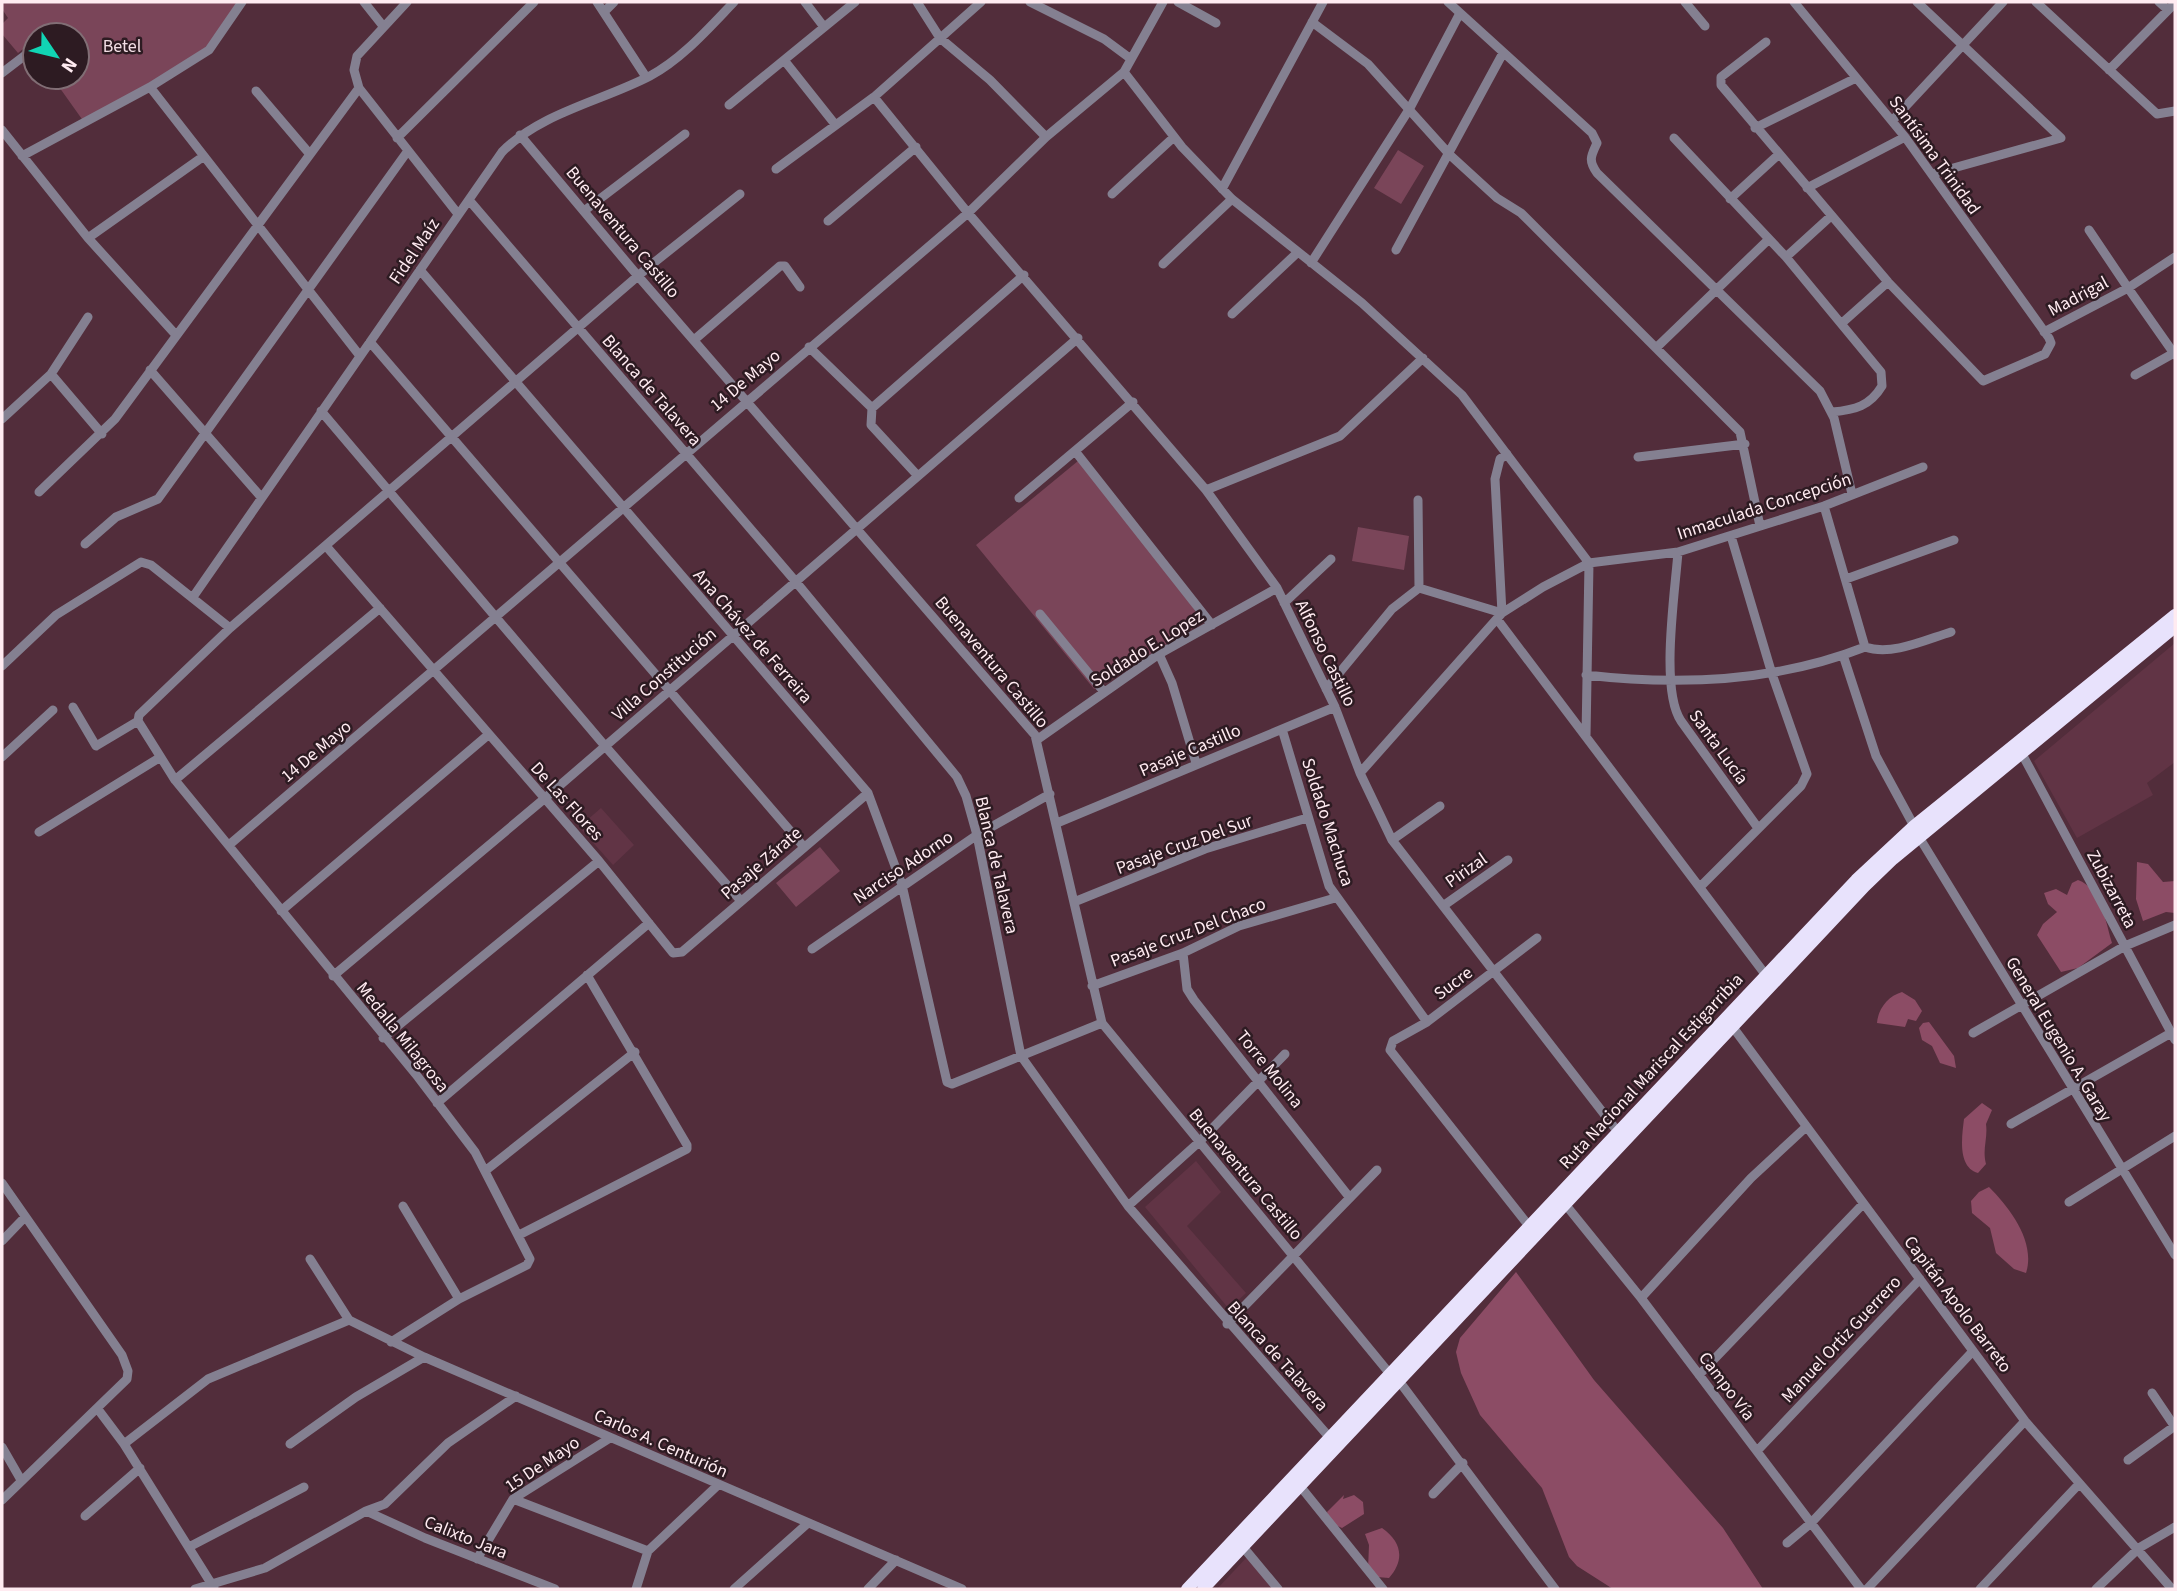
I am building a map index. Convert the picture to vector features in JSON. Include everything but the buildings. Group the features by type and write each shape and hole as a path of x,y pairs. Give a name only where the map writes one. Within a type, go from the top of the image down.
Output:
{"highway":[{"name":"Ruta Nacional Mariscal Estigarribia","path":"1203,1589 1300,1486 1529,1226 1765,974 1917,832 2175,615"},
{"name":"Ruta Nacional Mariscal Estigarribia","path":"1187,1589 1330,1438 1565,1204 1917,832 2175,627"}],"street":[{"path":"22,156 149,87 209,50 242,2"},
{"path":"364,2 383,26"},
{"path":"407,2 354,62 359,88 458,214"},
{"path":"397,138 534,2"},
{"path":"597,2 646,78"},
{"path":"604,12 614,2"},
{"name":"Fidel Maíz","path":"193,597 502,152 520,135 646,78 673,60 734,2"},
{"path":"805,2 824,27"},
{"path":"729,105 855,2"},
{"path":"917,2 940,38 990,80 1046,137"},
{"path":"776,169 834,123 874,97 981,2"},
{"path":"1030,2 1104,39 1131,59"},
{"name":"14 De Mayo","path":"229,845 498,617 685,452 968,213 1046,137 1124,72 1163,2"},
{"path":"1178,2 1216,23"},
{"path":"1222,189 1323,2"},
{"path":"1448,2 1592,133 1597,143 1590,155 1591,164 1598,173 1820,391 1832,412 1852,494"},
{"path":"1685,2 1704,26"},
{"name":"Santísima Trinidad","path":"1794,2 1905,137 2044,332"},
{"path":"1917,2 2061,138 1932,174"},
{"path":"1892,121 2003,2"},
{"path":"2036,2 2157,114 2175,111"},
{"path":"2109,70 2172,7 2159,2"},
{"path":"1311,263 1409,108 1460,13"},
{"path":"1312,22 1368,64 1450,155 1497,198 1521,213 1740,432 1745,444 1760,526"},
{"path":"1766,42 1720,81 1755,128 1888,282 1983,381 2045,354 2051,343 2044,332"},
{"path":"1396,250 1450,155 1503,53"},
{"path":"2,73 21,58"},
{"path":"784,60 834,123"},
{"path":"1124,72 1174,137 1232,199 1423,358 1462,395 1589,563 1586,736"},
{"path":"1755,128 1856,78"},
{"path":"149,87 360,356"},
{"path":"40,492 102,434 359,88"},
{"path":"256,91 309,152"},
{"name":"Alfonso Castillo","path":"874,97 968,213 1206,490 1277,588 1335,707 1360,773 1392,841 1618,1132"},
{"path":"2,130 89,238 176,335"},
{"path":"584,212 685,134"},
{"name":"Buenaventura Castillo","path":"520,135 638,276 859,528 1038,739 1102,1023 1198,1143 1394,1377 1462,1463 1555,1589"},
{"path":"1112,194 1174,137"},
{"path":"1807,188 1905,137"},
{"path":"1674,138 1786,257 1842,323 1883,378 1876,395 1866,404 1832,412"},
{"path":"828,221 916,147"},
{"path":"85,544 116,517 158,499 407,152"},
{"path":"1730,199 1778,155"},
{"path":"89,238 204,156"},
{"path":"74,707 96,746 138,718 230,628 638,276 740,194"},
{"path":"1163,264 1232,199"},
{"name":"Blanca de Talavera","path":"469,200 796,582 957,777 966,796 977,835 1021,1056 1128,1206 1227,1324 1330,1438"},
{"path":"1786,257 1831,216"},
{"path":"2090,230 2128,288 2175,257"},
{"path":"1656,348 1769,239"},
{"path":"1232,314 1297,253"},
{"path":"694,340 780,266 785,266 800,287"},
{"name":"Ana Chávez de Ferreira","path":"420,270 867,793 902,885 947,1082 952,1084 1021,1056"},
{"path":"918,476 871,425 872,408 1024,275"},
{"path":"1842,323 1888,282"},
{"name":"Madrigal","path":"2044,332 2128,288 2174,354"},
{"path":"2,419 51,374 88,317"},
{"name":"Villa Constitución","path":"332,976 544,799 1078,338"},
{"path":"370,342 804,847"},
{"path":"809,347 872,408"},
{"path":"2135,375 2174,354"},
{"path":"1206,490 1340,436 1423,358"},
{"path":"150,370 261,497"},
{"path":"51,374 102,434"},
{"path":"1019,498 1133,402"},
{"path":"321,411 605,746 741,901"},
{"path":"1638,457 1745,444"},
{"path":"1075,451 1212,625"},
{"path":"1507,454 1500,460 1495,479 1499,616 1765,974"},
{"name":"Inmaculada Concepción","path":"1360,773 1499,616 1543,587 1589,563 1678,552 1824,506 1923,467"},
{"path":"1418,500 1419,588"},
{"path":"1824,506 1865,647"},
{"path":"1700,886 1801,786 1807,774 1772,674 1731,536"},
{"path":"1846,579 1954,540"},
{"name":"De Las Flores","path":"326,546 599,861 673,953"},
{"name":"Santa Lucía","path":"1678,552 1670,680 1675,712 1758,828"},
{"path":"1284,603 1331,559"},
{"path":"2,666 56,615 134,564 142,562 151,565 230,628"},
{"name":"Soldado E. Lopez","path":"1038,739 1160,654 1277,588"},
{"path":"1419,588 1499,616"},
{"path":"1326,689 1392,609 1419,588"},
{"path":"175,780 380,608"},
{"path":"1040,614 1104,692"},
{"path":"1586,675 1670,680 1772,674 1865,647 1879,650 1911,645 1951,632"},
{"path":"1160,654 1172,683 1196,763"},
{"name":"General Eugenio A. Garay","path":"1843,655 1876,756 1917,832 2120,1169 2171,1240 2175,1255"},
{"name":"Pasaje Castillo","path":"1057,823 1335,707"},
{"path":"2,757 53,709"},
{"name":"Medalla Milagrosa","path":"138,718 159,758 175,780 475,1152 519,1235 530,1262 459,1299 391,1342"},
{"name":"Soldado Machuca","path":"1282,729 1307,818 1335,898 1427,1022"},
{"path":"281,911 488,735"},
{"name":"Zubizarreta","path":"2021,752 2173,1036"},
{"path":"39,832 159,758"},
{"name":"Pasaje Zárate","path":"673,953 682,952 867,793"},
{"name":"Narciso Adorno","path":"812,949 977,835 1050,793"},
{"path":"1392,841 1440,806"},
{"name":"Pasaje Cruz Del Sur","path":"1074,902 1205,849 1307,818"},
{"name":"Pirizal","path":"1443,906 1508,860"},
{"path":"383,1038 599,861"},
{"name":"Pasaje Cruz Del Chaco","path":"1092,986 1183,953 1239,926 1335,898"},
{"path":"437,1103 649,923"},
{"path":"1973,1033 2125,946 2175,925"},
{"name":"Sucre","path":"1529,1226 1390,1051 1393,1041 1427,1022 1537,938"},
{"name":"Torre Molina","path":"1183,953 1187,989 1261,1080 1350,1198"},
{"path":"519,1235 687,1149 687,1144 635,1052 587,975"},
{"path":"1021,1056 1102,1023"},
{"name":"Capitán Apolo Barreto","path":"1732,1026 2025,1421 2172,1589"},
{"path":"2011,1124 2173,1036"},
{"path":"485,1171 635,1052"},
{"path":"1128,1206 1198,1143 1285,1054"},
{"path":"1641,1298 1751,1178 1805,1127"},
{"path":"2069,1202 2175,1136"},
{"path":"1227,1324 1377,1170"},
{"path":"2,1184 122,1355 128,1371 127,1379 2,1500"},
{"name":"Campo Vía","path":"1565,1204 1641,1298 1861,1589"},
{"path":"1699,1374 1863,1204"},
{"path":"403,1206 459,1299"},
{"path":"2,1241 25,1217"},
{"path":"124,1444 208,1379 349,1320 310,1259"},
{"name":"Manuel Ortiz Guerrero","path":"1757,1451 1920,1279"},
{"name":"Carlos A. Centurión","path":"349,1320 424,1357 962,1589"},
{"path":"1787,1543 1811,1523 1973,1351"},
{"path":"290,1444 356,1397 424,1357"},
{"path":"2128,1460 2175,1427 2152,1393"},
{"path":"195,1589 213,1587 265,1568 366,1511 390,1501 448,1443 516,1396"},
{"path":"97,1408 140,1468 213,1587"},
{"path":"1867,1589 2025,1421"},
{"name":"15 De Mayo","path":"477,1559 513,1499 610,1438"},
{"path":"2,1447 22,1480"},
{"path":"1433,1494 1462,1463"},
{"path":"85,1516 140,1468"},
{"path":"1980,1589 2079,1484"},
{"path":"636,1589 648,1551 718,1485"},
{"path":"1300,1486 1383,1589"},
{"path":"190,1547 304,1487"},
{"path":"513,1499 648,1551"},
{"name":"Calixto Jara","path":"366,1511 555,1589"},
{"path":"734,1589 807,1524"},
{"path":"2096,1589 2138,1548 2175,1527"},
{"path":"1243,1547 1278,1589"},
{"path":"868,1589 896,1560"}],"shaded area":[{"path":"2175,643 2175,762 2147,783 2153,795 2077,838 2034,761"},
{"path":"601,808 634,845 613,865 579,827"},
{"path":"2137,862 2148,864 2163,882 2175,881 2175,913 2166,912 2143,921 2136,899"},
{"path":"2078,880 2086,884 2097,898 2112,943 2078,968 2061,972 2037,935 2043,924 2057,912 2048,904 2044,893 2056,889 2067,895 2072,883"},
{"path":"1902,992 1915,1000 1922,1011 1916,1021 1908,1019 1905,1027 1877,1023 1885,1004"},
{"path":"1929,1022 1954,1056 1956,1068 1940,1063 1932,1046 1922,1040 1919,1028 1923,1023"},
{"path":"1982,1103 1992,1110 1986,1124 1986,1164 1978,1173 1971,1170 1964,1158 1962,1134 1964,1119"},
{"path":"1196,1161 1221,1192 1187,1226 1246,1293 1229,1309 1145,1207"},
{"path":"1989,1187 2019,1226 2027,1249 2026,1273 2014,1269 1996,1253 1990,1228 1972,1213 1971,1201 1979,1192"},
{"path":"1516,1272 1594,1380 1723,1528 1763,1589 1613,1589 1577,1566 1569,1557 1542,1488 1480,1415 1461,1373 1456,1352 1460,1338"},
{"path":"1344,1495 1343,1499 1354,1495 1363,1502 1364,1514 1342,1528 1331,1523 1327,1512"},
{"path":"1382,1528 1394,1539 1399,1552 1397,1565 1389,1578 1377,1577 1368,1569 1369,1545 1365,1534"},
{"path":"1247,1557 1273,1589 1217,1589"}],"green space":[{"name":"Betel","path":"2,2 237,2 208,48 84,122 62,91 91,91 91,21 21,21 21,51 18,53 2,34 2,24 8,18 2,9"},
{"path":"1398,150 1424,166 1401,204 1374,188"},
{"path":"1078,461 1184,593 1202,622 1094,689 976,545"},
{"path":"1358,527 1409,536 1404,570 1352,561"},
{"path":"820,847 840,871 796,907 776,883"}]}
